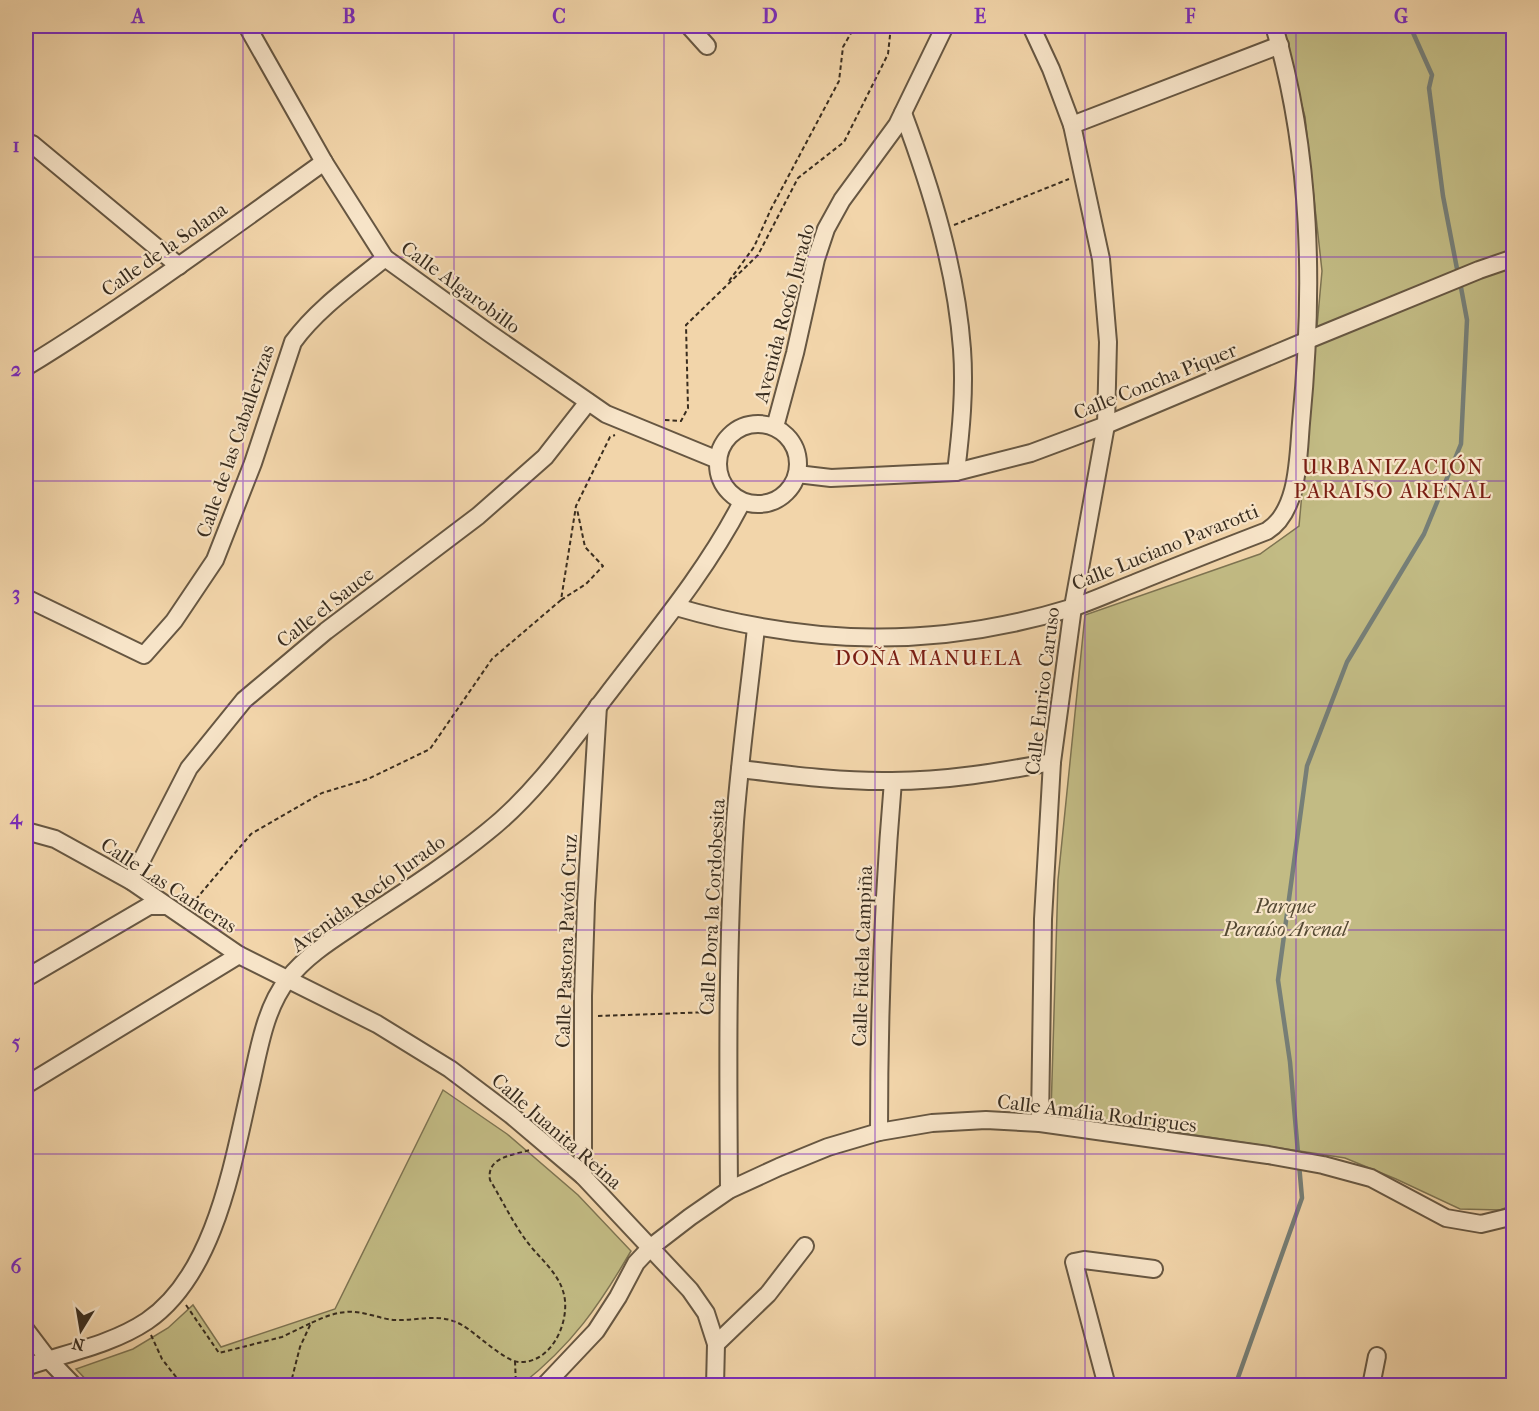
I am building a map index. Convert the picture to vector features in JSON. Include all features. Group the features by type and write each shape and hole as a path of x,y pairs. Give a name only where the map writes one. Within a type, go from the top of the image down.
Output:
{"street":[{"name":"Calle Algarobillo","path":"247,26 324,162 385,258 606,414 718,460"},
{"path":"689,26 707,46"},
{"name":"Avenida Rocío Jurado","path":"775,427 795,353 816,259 826,229 842,200 891,135 945,26"},
{"name":"Calle Enrico Caruso","path":"1031,26 1051,69 1072,125 1101,259 1108,342 1106,425 1073,607 1052,762 1043,919 1040,1123"},
{"name":"Calle Luciano Pavarotti","path":"676,607 756,628 820,636 894,638 948,634 1011,624 1073,607 1267,531 1282,519 1291,497 1295,471 1308,340 1309,264 1304,191 1295,117 1274,26"},
{"path":"1072,125 1280,45"},
{"path":"903,113 915,144 941,231 954,287 962,349 963,411 956,472"},
{"path":"26,142 32,144 179,266"},
{"name":"Calle de la Solana","path":"26,367 179,266 324,162"},
{"name":"Calle de las Caballerizas","path":"26,598 144,655 174,621 215,560 253,463 279,378 293,342 302,329 338,296 385,258"},
{"name":"Calle Concha Piquer","path":"797,474 831,478 956,472 1031,453 1106,425 1431,289 1514,258"},
{"name":"Calle el Sauce","path":"130,881 189,768 244,700 326,631 478,516 545,457 588,402"},
{"path":"757,424 775,427 793,446 798,459 797,474 791,487 782,497 770,503 756,505 742,502 728,492 719,477 718,460 722,446 731,435 743,427 757,424"},
{"name":"Avenida Rocío Jurado","path":"26,1367 101,1343 145,1322 178,1293 201,1256 210,1236 233,1160 262,1039 273,1005 288,979 340,934 436,870 489,831 544,776 690,589 727,531 742,502"},
{"name":"Calle Dora la Cordobesita","path":"729,1190 727,1012 735,822 756,628"},
{"name":"Calle Pastora Pavón Cruz","path":"583,1176 586,903 598,706"},
{"path":"740,769 843,780 893,781 974,776 1052,762"},
{"name":"Calle Fidela Campiña","path":"879,1132 881,971 885,877 893,781"},
{"name":"Calle Las Canteras","path":"26,831 55,839 130,881 239,955 288,979"},
{"path":"26,978 149,906 166,906"},
{"path":"26,1084 239,955"},
{"name":"Calle Juanita Reina","path":"288,979 377,1024 450,1070 511,1114 583,1176 690,1290 706,1313 716,1344 716,1386"},
{"name":"Calle Amália Rodrigues","path":"544,1386 596,1331 636,1263 651,1247 690,1217 729,1190 828,1147 879,1132 932,1124 986,1120 1040,1123 1268,1155 1323,1165 1371,1178 1446,1218 1481,1224 1514,1216"},
{"path":"716,1344 768,1294 805,1246"},
{"path":"1107,1386 1074,1262 1084,1260 1154,1269"},
{"path":"26,1330 48,1359 74,1386"},
{"path":"1371,1386 1377,1356"}],"path":[{"path":"724,288 753,247 839,81 843,47 855,26"},
{"path":"561,600 576,506 610,437 638,427 647,420 681,421 688,408 686,325 758,255 798,178 844,142 888,54 891,26"},
{"path":"941,231 1083,173"},
{"path":"166,906 189,907 251,834 322,793 368,779 430,749 492,659 561,600 586,584 603,566 585,547 576,506"},
{"path":"583,1016 727,1012"},
{"path":"178,1293 219,1353 282,1337 311,1323 348,1311 395,1320 430,1317 446,1319 462,1325 515,1361 533,1360 553,1344 561,1332 566,1302 563,1289 557,1278 525,1239 490,1180 489,1174 491,1166 497,1161 547,1145"},
{"path":"145,1322 162,1359 183,1386"},
{"path":"290,1386 300,1347 311,1323"},
{"path":"515,1361 516,1386"}],"green space":[{"name":"Parque Paraíso Arenal","path":"1281,26 1513,26 1513,1205 1500,1210 1460,1209 1345,1158 1051,1113 1058,880 1085,615 1260,554 1299,526 1322,271 1305,117"},
{"path":"443,1090 507,1134 578,1195 631,1251 596,1307 570,1340 521,1385 92,1386 76,1369 133,1349 168,1328 193,1305 221,1347 335,1309"}],"waterway":[{"path":"1410,26 1432,75 1429,88 1443,196 1458,274"},
{"path":"1235,1386 1302,1198 1290,1062 1278,980 1307,766 1347,662 1424,534 1461,444 1467,320 1460,282"}],"district":[{"name":"URBANIZACIÓN PARAISO ARENAL","path":"1393,479"},
{"name":"DOÑA MANUELA","path":"929,658"}]}
